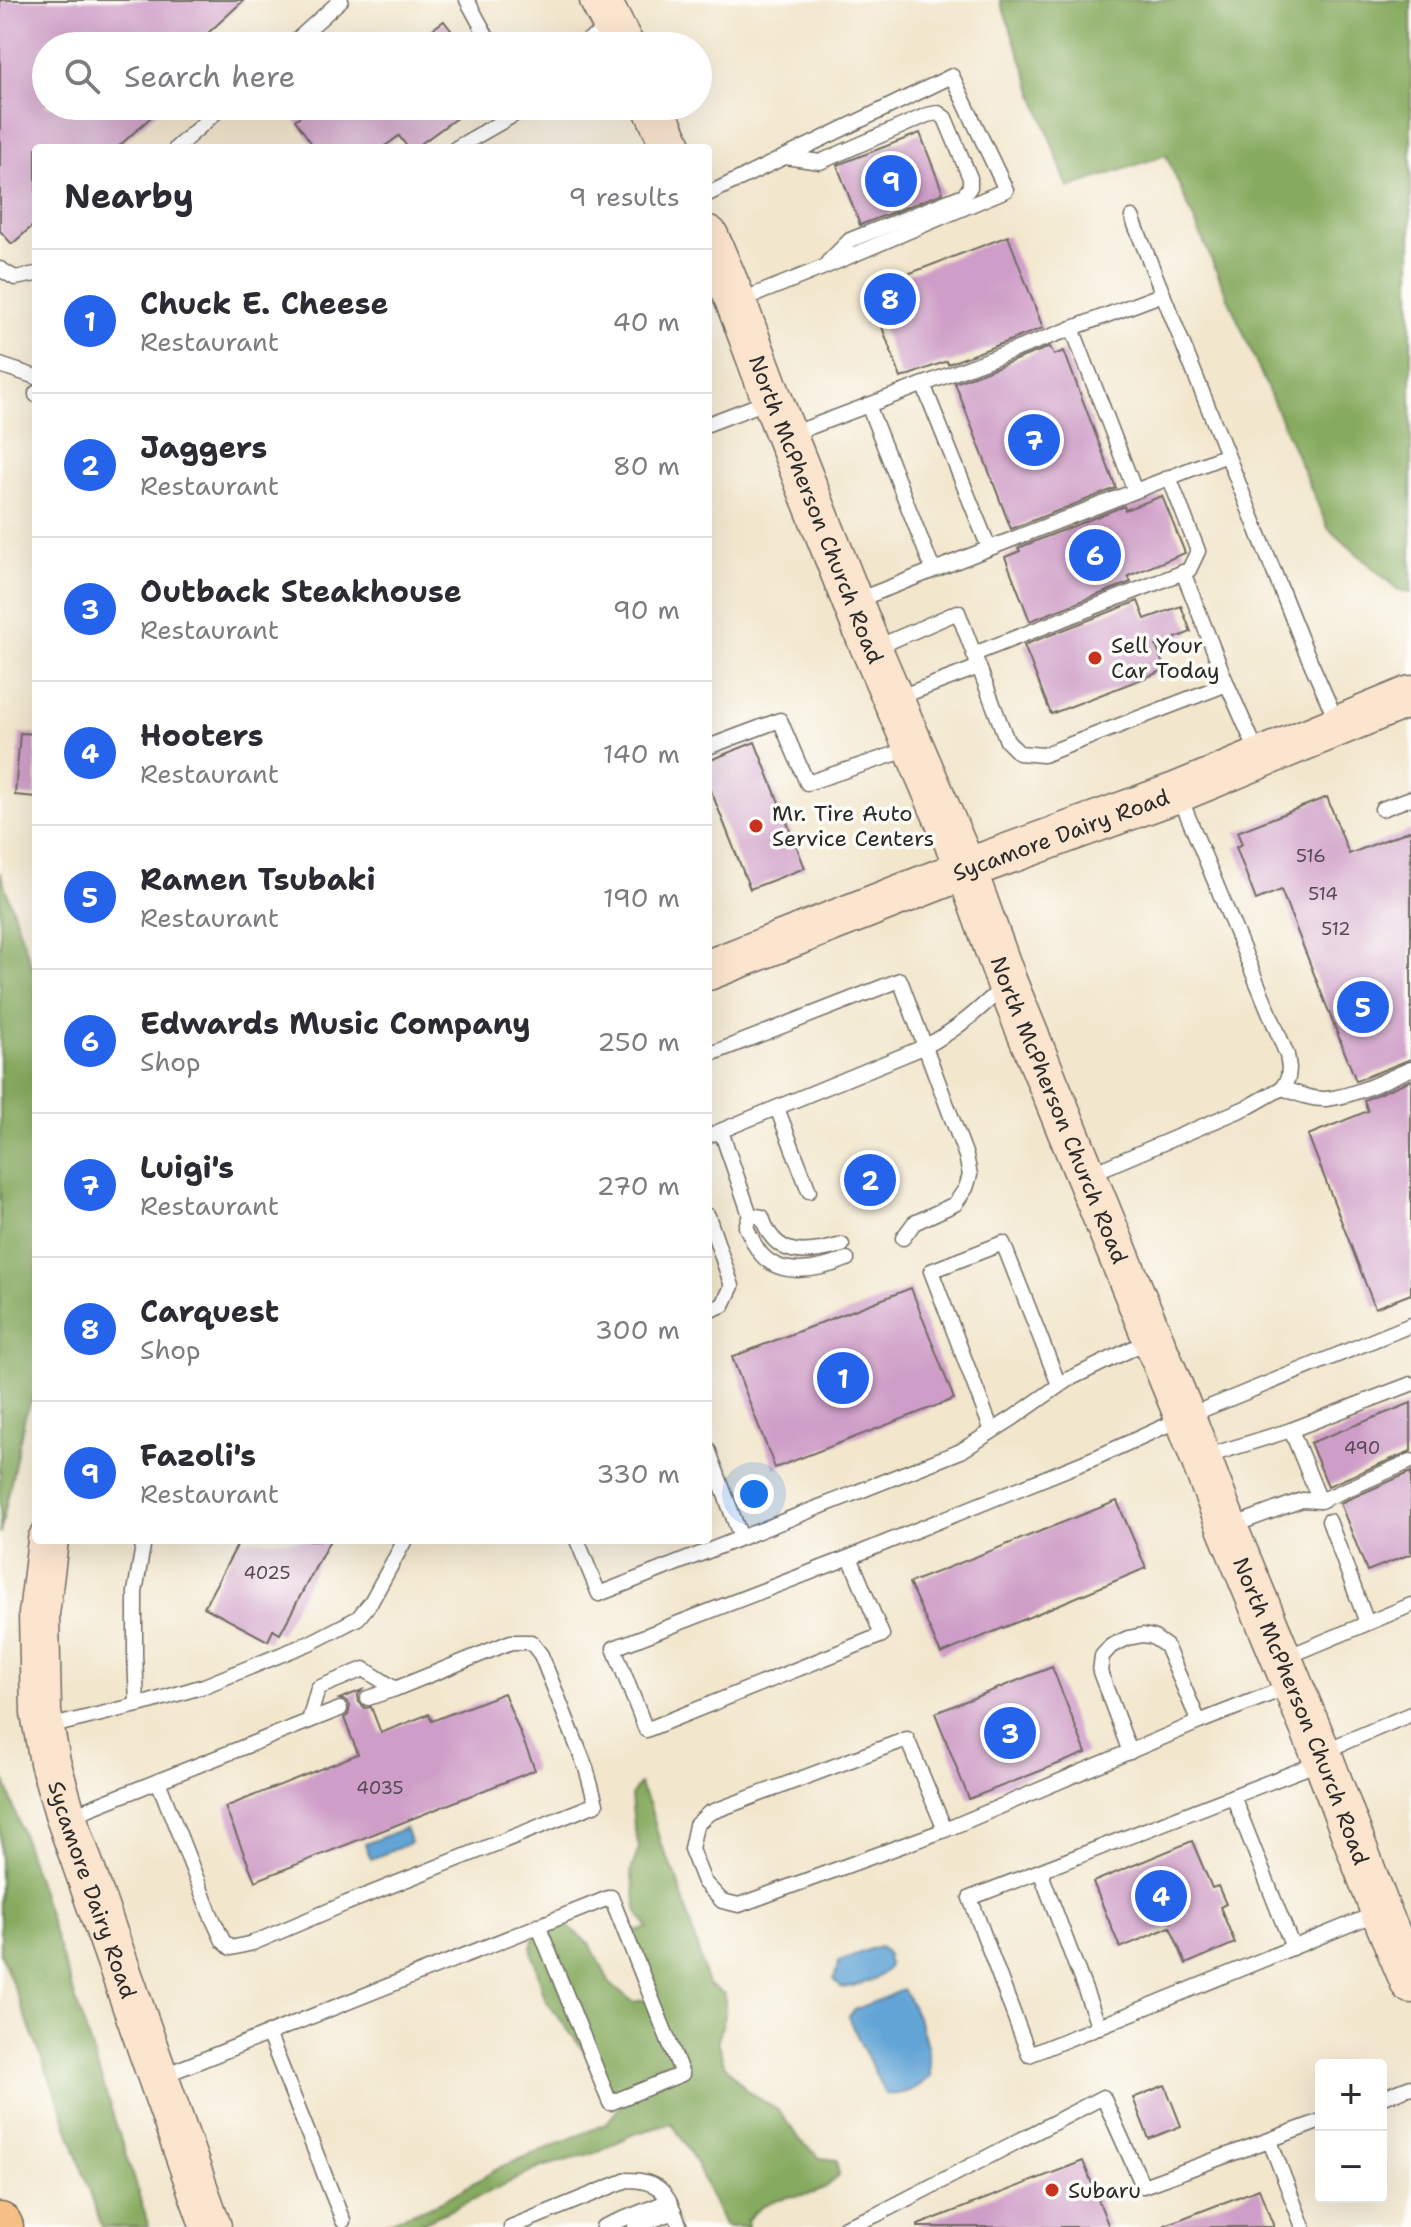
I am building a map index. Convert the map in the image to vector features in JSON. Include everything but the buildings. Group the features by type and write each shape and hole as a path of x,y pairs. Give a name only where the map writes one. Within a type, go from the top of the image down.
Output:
{"main road":[{"path":"659,120 670,144"},
{"name":"North McPherson Church Road","path":"712,245 871,650 966,869 1007,983 1410,1980"},
{"name":"Sycamore Dairy Road","path":"712,968 966,869 1178,792 1411,696"},
{"name":"Sycamore Dairy Road","path":"48,1544 39,1614 41,1713 50,1762 66,1817 211,2227"}],"lane":[{"path":"306,32 341,0"},
{"path":"467,0 484,32"},
{"path":"712,192 952,76 1006,190 736,302"},
{"path":"785,157 820,162 938,113 945,118 970,178 970,187 964,195 850,240 822,268"},
{"path":"180,144 207,120"},
{"path":"463,144 505,120"},
{"path":"1132,217 1304,647 1339,726"},
{"path":"0,269 15,278 32,275"},
{"path":"786,436 1163,294"},
{"path":"1072,328 1135,491"},
{"path":"0,365 32,376"},
{"path":"923,384 989,548"},
{"path":"712,422 772,399"},
{"path":"868,405 933,570"},
{"path":"852,602 1227,455"},
{"path":"893,700 976,660 1189,570 1198,551 1169,477"},
{"path":"1183,572 1260,758"},
{"path":"871,650 958,612 1007,741 1019,753 1043,755 1227,684"},
{"path":"712,746 780,720 807,783 914,748"},
{"path":"1086,1176 1250,1106 1282,1088 1288,1078 1287,1055 1178,792"},
{"path":"1382,809 1411,798"},
{"path":"712,1053 900,980 966,1156 970,1175 966,1188 955,1204 914,1223 897,1223"},
{"path":"845,1252 797,1253 785,1249 772,1238 762,1217 750,1215 714,1134 926,1046 969,1019 1007,983"},
{"path":"1282,1088 1324,1099 1349,1094 1411,1069"},
{"path":"777,1108 809,1191"},
{"path":"903,1238 914,1223"},
{"path":"712,1228 732,1286 723,1305 712,1309"},
{"path":"992,1431 931,1271 1003,1243 1059,1385"},
{"path":"850,1557 882,1635 646,1730 614,1648 1097,1457 1185,1417 1411,1325"},
{"path":"579,1544 599,1594 961,1451 1059,1385 1152,1339"},
{"path":"1200,1459 1291,1430 1411,1384"},
{"path":"1291,1430 1320,1501"},
{"path":"712,1460 741,1538"},
{"path":"1227,1527 1302,1500 1320,1501 1411,1461"},
{"path":"1329,1521 1367,1623"},
{"path":"137,1705 135,1592 143,1544"},
{"path":"44,1728 204,1686 312,1642 358,1618 371,1602 403,1544"},
{"path":"945,1830 907,1739 709,1813 696,1825 691,1849 704,1882 722,1901 739,1905 945,1830 1199,1722 1367,1623 1411,1605"},
{"path":"1130,1752 1100,1672 1102,1656 1111,1646 1128,1638 1153,1637 1166,1646 1199,1722"},
{"path":"158,1781 210,1913 223,1941 231,1948 253,1943 596,1804 586,1768 541,1655 531,1642 511,1642 368,1698"},
{"path":"309,1721 318,1688 364,1669 395,1689"},
{"path":"66,1817 340,1709"},
{"path":"1381,1912 1029,2055 970,1898 1233,1796 1411,1714"},
{"path":"1233,1796 1293,1948"},
{"path":"1040,1871 1099,2027"},
{"path":"158,2077 538,1925 611,1897 682,2074 610,2103 538,1925"},
{"path":"268,2033 343,2221"},
{"path":"1387,2096 1411,2087"},
{"path":"845,2227 879,2221 1103,2097 1143,2186 1315,2123"},
{"path":"1270,2141 1303,2227"},
{"path":"511,2227 627,2180 641,2180 657,2186 672,2207 680,2227"},
{"path":"603,2227 672,2207"},
{"path":"635,2227 672,2207"}],"green space":[{"path":"1000,0 1411,0 1411,593 1397,589 1328,528 1166,155 1068,188"},
{"path":"0,872 32,967 32,1399 25,1416 0,1534"},
{"path":"0,1752 1,1768 149,2227 102,2227 59,2102 0,1952"},
{"path":"639,1784 649,1803 661,1845 676,1875 708,1985 725,1994 725,2016 718,2039 724,2064 746,2090 779,2111 800,2140 820,2158 837,2160 838,2176 817,2192 779,2199 757,2210 747,2220 748,2227 725,2227 694,2159 672,2123 631,2135 601,2151 542,2167 414,2227 376,2227 442,2201 501,2167 606,2124 621,2105 545,1999 531,1948 537,1923 563,1923 590,1944 610,1983 633,2002 648,1999 622,1922 637,1931 648,1928 638,1912 631,1871 639,1847 631,1796"}],"water":[{"path":"405,1828 411,1843 371,1859 365,1844"},
{"path":"880,1947 887,1953 889,1966 885,1971 868,1982 841,1988 834,1979 839,1961"},
{"path":"903,1990 922,2032 930,2077 910,2091 885,2094 848,2017 856,2009"}],"place":[{"name":"Fazoli's","path":"891,181"},
{"name":"Carquest","path":"890,299"},
{"name":"Luigi's","path":"1034,440"},
{"name":"Edwards Music Company","path":"1095,555"},
{"name":"Sell Your Car Today","path":"1095,658"},
{"name":"Mr. Tire Auto Service Centers","path":"756,826"},
{"name":"Ramen Tsubaki","path":"1363,1007"},
{"name":"Jaggers","path":"870,1180"},
{"name":"Chuck E. Cheese","path":"843,1378"},
{"name":"Outback Steakhouse","path":"1010,1733"},
{"name":"Hooters","path":"1161,1896"},
{"name":"Subaru","path":"1052,2190"}]}
